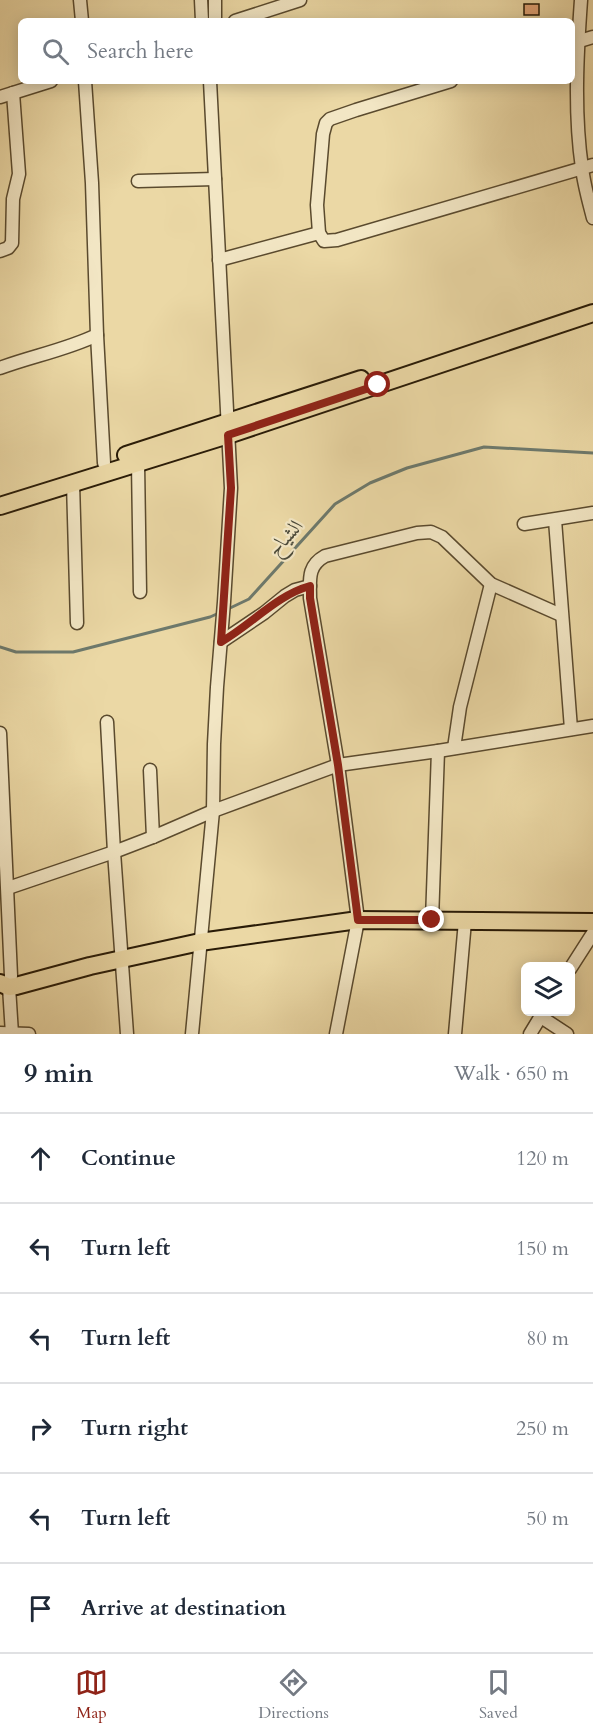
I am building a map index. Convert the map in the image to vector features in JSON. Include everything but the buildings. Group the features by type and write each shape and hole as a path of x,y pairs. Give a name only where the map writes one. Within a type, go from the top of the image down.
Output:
{"main road":[{"path":"0,506 138,463 228,429 593,304"},
{"path":"0,496 104,463 228,429 593,313"},
{"path":"9,983 200,942 358,920 593,922"}],"street":[{"path":"80,0 82,18"},
{"path":"201,0 202,18"},
{"path":"215,0 215,18"},
{"path":"244,18 300,0"},
{"path":"581,0 575,43 577,92 593,218"},
{"path":"575,43 593,37"},
{"path":"0,97 42,84"},
{"path":"85,84 92,183 104,463"},
{"path":"192,1034 213,811 214,744 231,488 210,84"},
{"path":"441,84 347,113 330,119 326,123 317,205 319,233 324,241 337,240 587,167"},
{"path":"0,251 11,246 14,234 13,198 19,167 14,93"},
{"path":"138,181 215,179"},
{"path":"219,260 319,233"},
{"path":"0,368 97,335"},
{"path":"138,463 140,592"},
{"path":"73,483 76,623"},
{"path":"524,524 593,513"},
{"path":"555,520 571,729"},
{"path":"336,1034 358,920 338,765 310,598 312,567 325,556 417,533 431,532 442,537 491,584 561,615"},
{"path":"454,748 462,699 491,584"},
{"path":"221,642 285,596 295,590 310,586"},
{"path":"107,722 127,1034"},
{"path":"8,888 114,852 213,811 338,765 593,726"},
{"path":"0,733 2,821 8,888 9,983 15,1033"},
{"path":"432,920 438,751"},
{"path":"150,770 153,837"},
{"path":"455,1034 465,921"},
{"path":"574,962 593,933"},
{"path":"530,1034 542,1016"},
{"path":"545,1016 567,1034"}],"waterway":[{"name":"الشياح","path":"228,609 249,599 335,504 370,483 407,468 484,447 593,453"},
{"name":"الشياح","path":"0,647 16,652 73,652 219,613"}],"route":[{"path":"378,385 228,435 231,488 221,642 285,596 295,590 310,586 310,598 338,765 358,920 432,920"}]}
